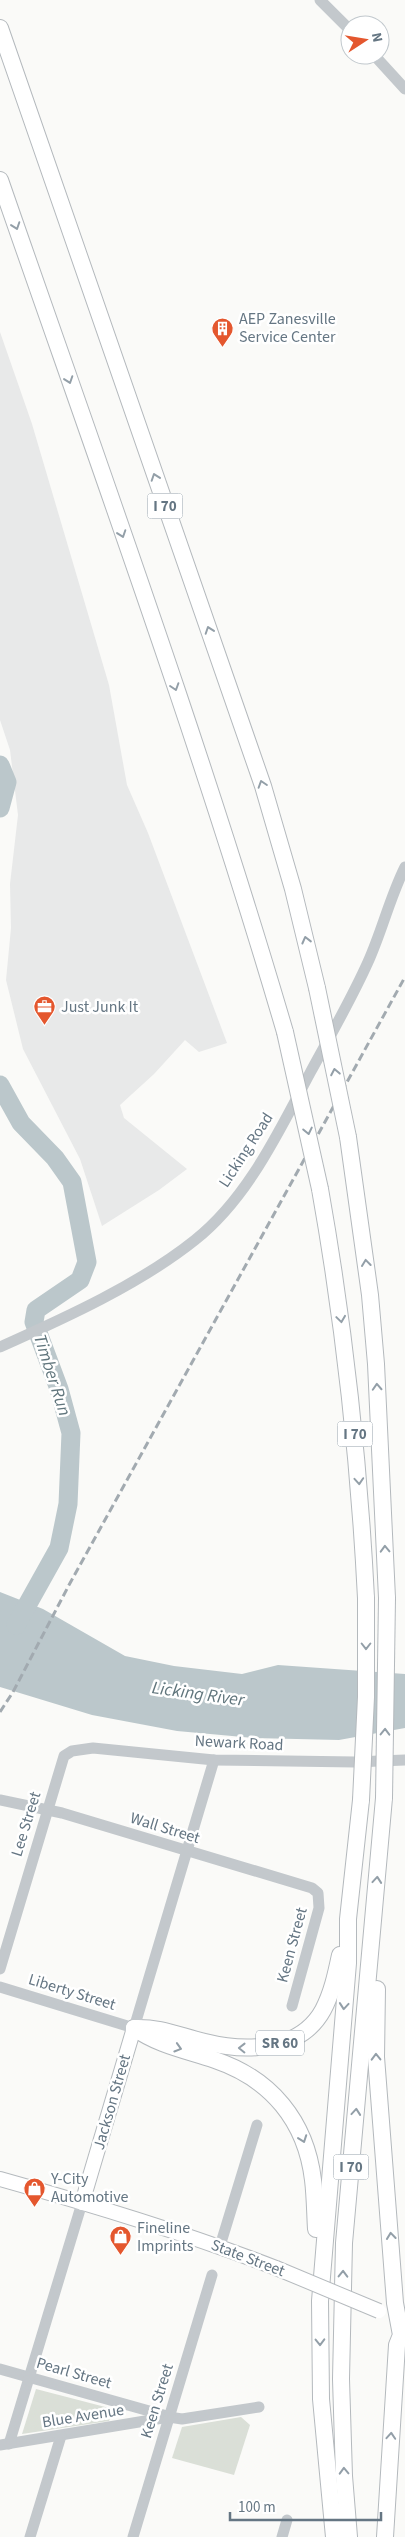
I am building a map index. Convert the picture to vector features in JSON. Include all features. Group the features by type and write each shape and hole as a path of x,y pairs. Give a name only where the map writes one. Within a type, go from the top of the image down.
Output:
{"highway":[{"name":"I 70","path":"0,28 263,786 293,889 317,988 348,1136 370,1295 378,1403 387,1598 384,1798 344,2243 341,2379 344,2476 349,2537"},
{"name":"I 70","path":"0,180 167,662 251,916 285,1032 320,1189 348,1366 357,1452 366,1598 366,1697 361,1800 348,1919 348,1963 320,2302 321,2399 334,2537"},
{"path":"374,1913 378,1954 376,2057 382,2145 402,2321 401,2335 397,2345 385,2537"},
{"name":"SR 60","path":"134,2028 156,2027 233,2048 257,2048 275,2045 292,2038 308,2027 322,2012 334,1984 348,1919"},
{"path":"134,2028 152,2040 239,2069 273,2092 288,2109 299,2127 309,2155 314,2181 320,2302"}],"main road":[{"name":"Jackson Street","path":"82,2204 134,2028"},
{"name":"State Street","path":"0,2179 220,2246 402,2321"}],"street":[{"path":"320,0 340,20"},
{"path":"383,65 405,89"},
{"name":"Licking Road","path":"0,1346 46,1326 147,1274 196,1239 237,1196 280,1129 351,997 379,935 405,867"},
{"name":"Newark Road","path":"72,1750 93,1748 214,1760 355,1762 405,1760"},
{"name":"Lee Street","path":"0,1968 64,1756 72,1750"},
{"name":"Jackson Street","path":"134,2028 214,1760"},
{"name":"Wall Street","path":"0,1800 62,1813 312,1888 318,1893"},
{"name":"Keen Street","path":"292,2006 319,1908 320,1899 318,1893"},
{"name":"Liberty Street","path":"0,1987 134,2028"},
{"path":"220,2246 257,2125"},
{"name":"Jackson Street","path":"5,2444 30,2377 82,2204"},
{"name":"Keen Street","path":"133,2537 212,2275"},
{"name":"Pearl Street","path":"0,2369 169,2417"},
{"name":"Blue Avenue","path":"5,2444 169,2417 182,2419 259,2407"},
{"path":"30,2537 61,2436"},
{"path":"282,2537 287,2520"}],"shaded area":[{"path":"0,332 32,424 109,685 127,785 148,833 227,1043 199,1052 185,1040 154,1074 120,1105 124,1118 187,1169 159,1190 102,1226 80,1159 23,1049 6,980 11,928 10,884 18,815 10,750 0,720"},
{"path":"36,2389 113,2409 109,2421 22,2434"},
{"path":"241,2417 250,2425 234,2475 172,2458 182,2427"}],"water":[{"name":"Licking River","path":"0,1592 43,1609 125,1656 174,1666 242,1674 278,1665 405,1674 405,1728 339,1740 254,1738 177,1731 92,1715 0,1687"}],"waterway":[{"name":"Timber Run","path":"0,765 7,782 0,808"},
{"name":"Timber Run","path":"0,1085 21,1123 55,1158 72,1182 87,1262 80,1280 36,1310 34,1322 59,1389 71,1433 68,1504 59,1548 16,1625"}],"railway":[{"path":"0,1712 13,1692 69,1585 405,977"}],"place":[{"name":"AEP Zanesville Service Center","path":"223,347"},
{"name":"Just Junk It","path":"45,1026"},
{"name":"Y-City Automotive","path":"35,2207"},
{"name":"Fineline Imprints","path":"121,2256"}]}
